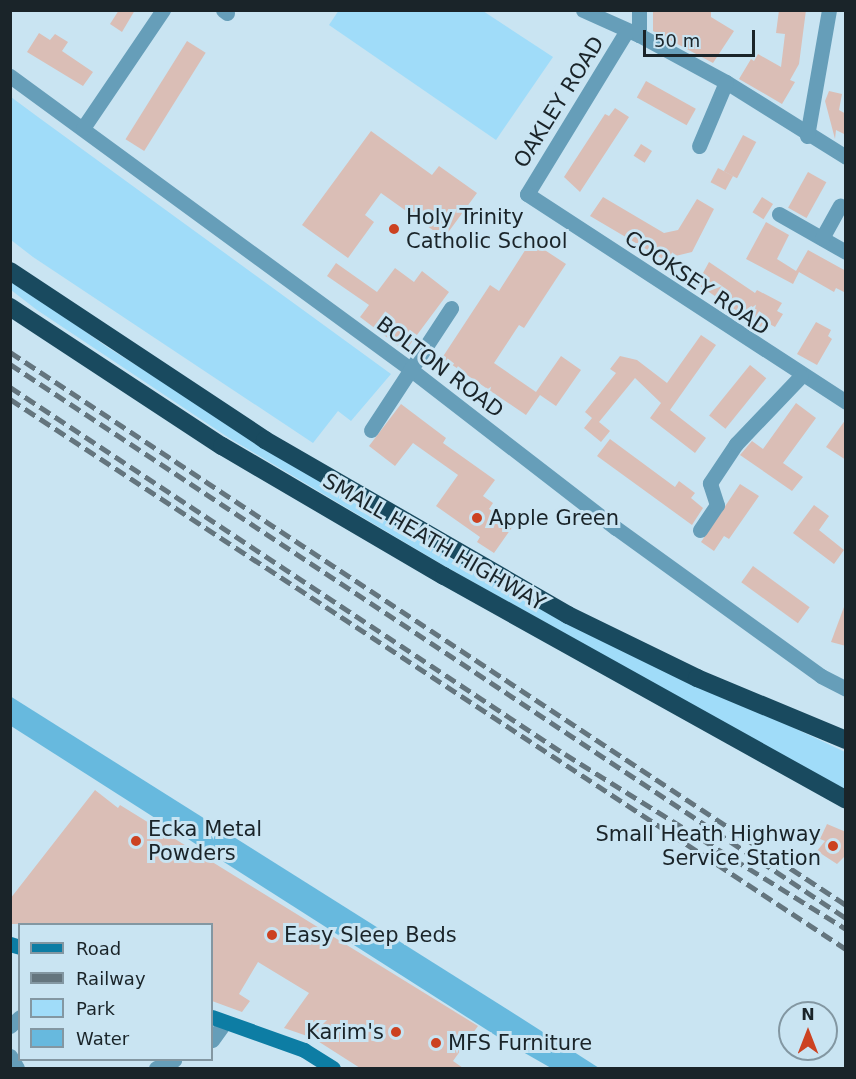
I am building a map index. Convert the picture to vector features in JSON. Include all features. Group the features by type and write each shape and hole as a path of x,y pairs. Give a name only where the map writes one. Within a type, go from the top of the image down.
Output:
{"highway":[{"name":"SMALL HEATH HIGHWAY","path":"10,271 275,446 547,603 697,678 846,740"},
{"name":"SMALL HEATH HIGHWAY","path":"10,307 222,446 444,576 846,800"}],"street":[{"path":"82,128 163,10"},
{"path":"583,10 633,33 726,82 807,136 846,157"},
{"path":"633,33 639,10"},
{"path":"807,136 829,10"},
{"name":"OAKLEY ROAD","path":"527,194 633,33"},
{"name":"BOLTON ROAD","path":"10,76 410,369 626,535 821,676 846,689"},
{"path":"699,146 726,82"},
{"name":"COOKSEY ROAD","path":"527,194 801,376 846,402"},
{"path":"822,238 840,206"},
{"path":"778,214 846,252"},
{"path":"371,430 452,308"},
{"path":"700,530 717,505 710,483 757,419 801,376"},
{"path":"213,1036 218,1019 304,1050 333,1068"},
{"path":"10,1056 17,1068"},
{"path":"156,1068 170,1061"}],"green space":[{"path":"339,10 483,11 553,57 496,140 329,25"},
{"path":"11,97 391,374 351,421 338,411 313,443 33,257 11,240"},
{"path":"10,278 107,347 400,530 528,602 845,752 845,791 443,565 229,438 37,310 11,290"}],"water":[{"path":"10,696 599,1068 551,1068 509,1044 11,726"}],"building":[{"path":"119,10 135,10 122,32 110,24"},
{"path":"653,10 711,10 711,17 734,31 713,63 653,31"},
{"path":"779,10 806,10 799,64 790,80 795,82 782,104 739,79 751,59 754,61 758,54 781,67 785,34 776,33"},
{"path":"39,33 50,40 55,34 68,42 62,51 93,72 83,86 27,52"},
{"path":"187,41 206,53 144,151 126,139"},
{"path":"646,81 696,109 687,125 637,98"},
{"path":"829,91 842,94 839,110 846,114 846,135 836,130 835,139 825,101"},
{"path":"615,108 629,117 580,192 564,177 605,114 609,116"},
{"path":"371,131 432,175 439,166 477,193 444,238 381,193 365,215 374,222 348,258 302,225"},
{"path":"743,135 756,142 737,178 724,171"},
{"path":"641,144 652,151 645,163 634,156"},
{"path":"718,168 733,176 725,190 710,182"},
{"path":"808,172 826,182 806,218 788,208"},
{"path":"603,197 664,233 678,230 697,199 714,209 692,252 663,259 590,216"},
{"path":"762,197 773,204 763,219 752,212"},
{"path":"766,222 789,235 777,259 796,271 808,250 846,271 846,293 836,288 834,292 799,272 793,284 746,259"},
{"path":"531,241 566,264 524,328 519,325 494,363 536,392 561,356 581,370 556,406 540,395 526,415 442,358 490,285 499,291"},
{"path":"709,262 755,293 757,290 782,303 777,311 783,314 775,327 764,321 761,327 697,284"},
{"path":"336,263 377,292 395,268 414,282 422,271 449,292 405,351 360,317 369,305 327,276"},
{"path":"816,322 831,330 828,336 832,339 817,365 797,354"},
{"path":"701,335 716,345 670,410 706,438 695,453 650,418 661,403 635,378 599,422 610,431 601,442 584,428 592,418 585,412 616,373 610,369 620,356 637,360 667,383"},
{"path":"750,365 766,378 725,429 709,416"},
{"path":"796,403 816,418 783,463 803,477 792,491 740,455 752,441 763,449"},
{"path":"401,404 446,438 443,443 495,480 483,496 493,503 489,509 513,526 494,553 477,542 480,537 436,506 458,475 413,443 395,466 369,446"},
{"path":"846,419 846,460 826,447"},
{"path":"610,439 675,487 679,481 695,493 691,498 703,508 692,525 597,456"},
{"path":"740,484 759,496 729,539 724,536 714,551 701,542"},
{"path":"814,505 829,516 819,530 844,550 834,564 793,533"},
{"path":"753,566 810,607 798,623 741,582"},
{"path":"844,607 846,607 846,646 831,642"},
{"path":"95,790 118,808 120,805 478,1026 453,1061 463,1068 360,1068 313,1038 284,1028 309,993 258,962 239,994 250,1001 242,1012 213,1001 213,923 10,924 10,899"},
{"name":"Small Heath Highway Service Station","path":"827,824 846,832 846,855 837,864 817,851 825,841 820,839"}],"railway":[{"path":"10,352 846,905"},
{"path":"10,364 846,918"},
{"path":"10,387 565,754 846,929"},
{"path":"10,399 846,949"}],"place":[{"name":"Holy Trinity Catholic School","path":"394,229"},
{"name":"Apple Green","path":"477,518"},
{"name":"Ecka Metal Powders","path":"136,841"},
{"name":"Small Heath Highway Service Station","path":"833,846"},
{"name":"Easy Sleep Beds","path":"272,935"},
{"name":"Karim's","path":"396,1032"},
{"name":"MFS Furniture","path":"436,1043"}]}
